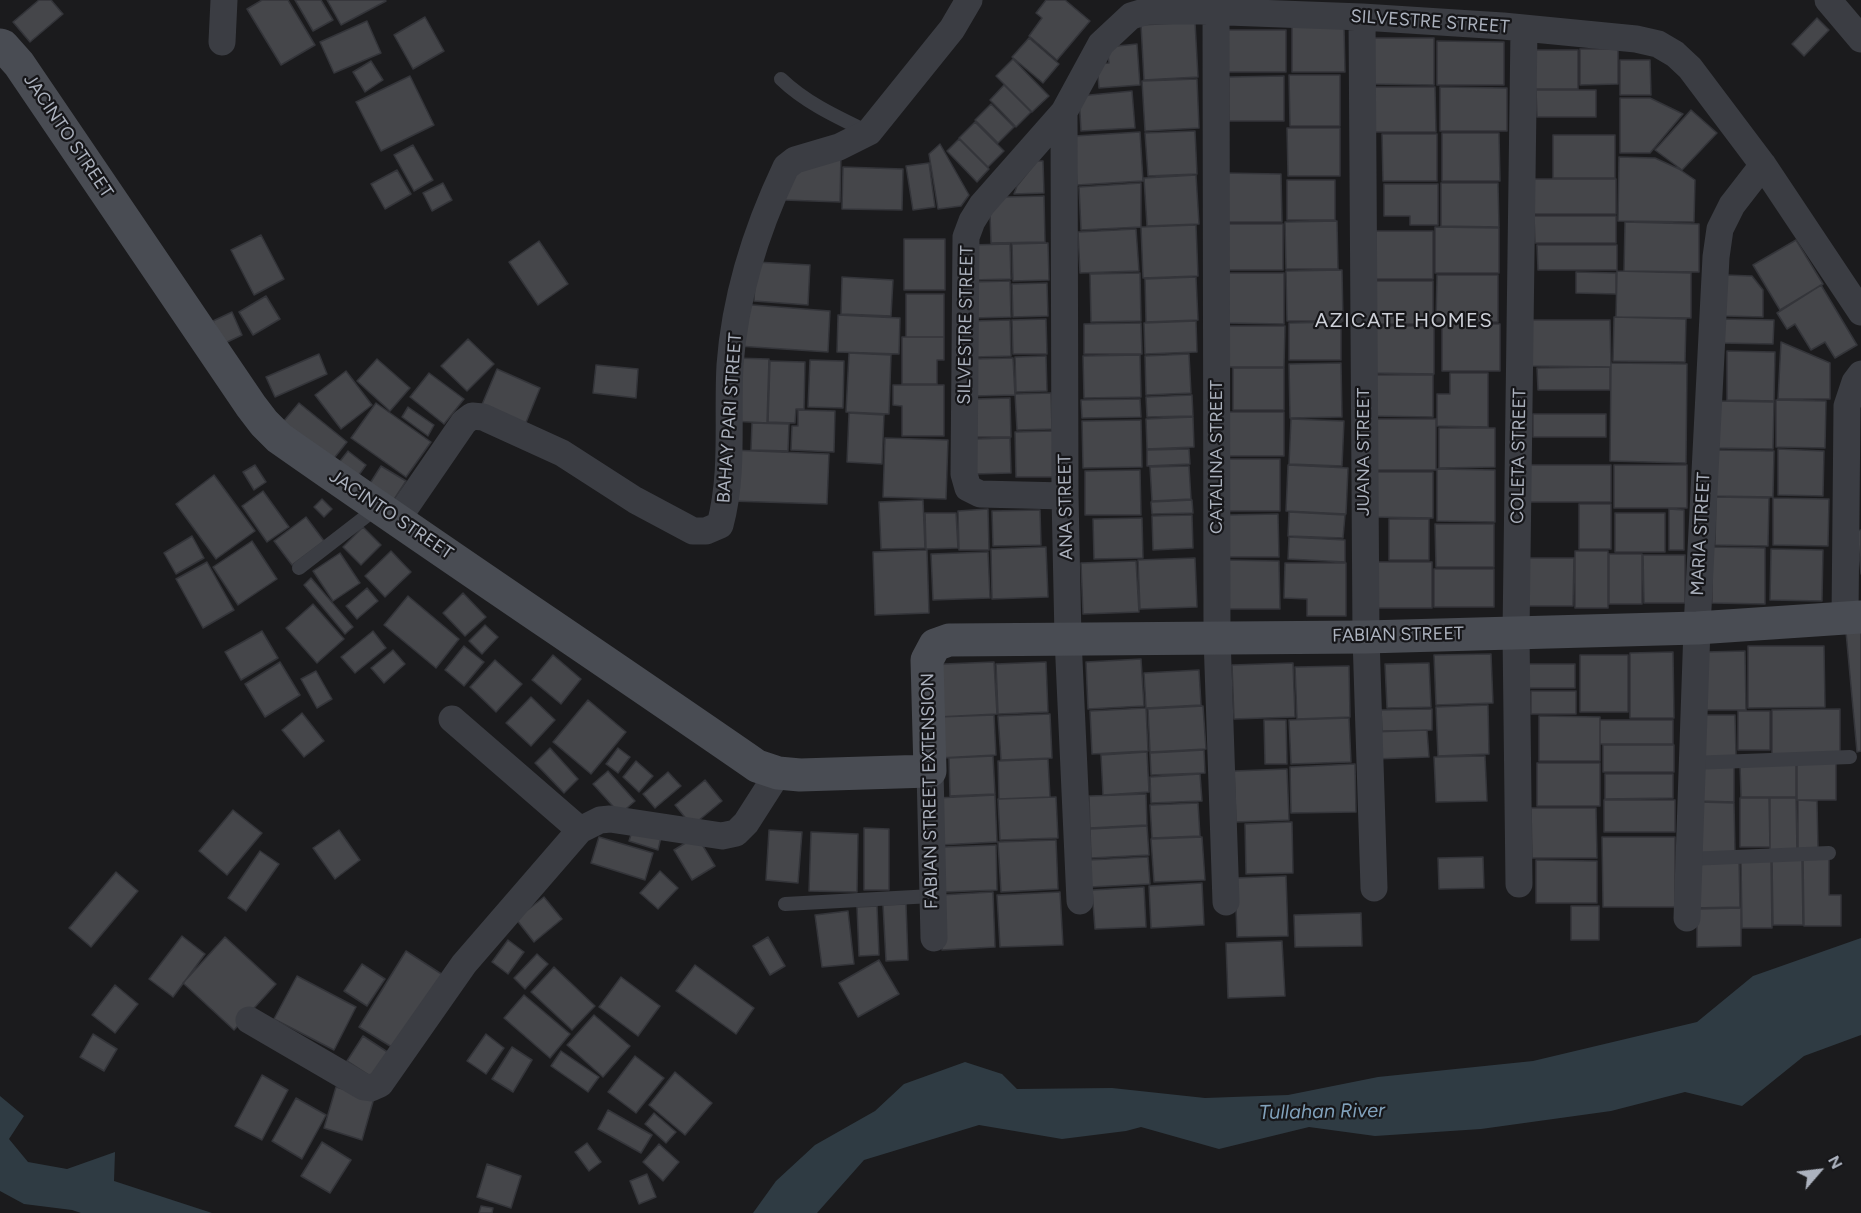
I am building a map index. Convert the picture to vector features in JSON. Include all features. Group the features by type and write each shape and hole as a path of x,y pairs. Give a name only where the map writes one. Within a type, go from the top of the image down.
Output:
{"street":[{"path":"222,42 224,0"},
{"name":"BAHAY PARI STREET","path":"387,514 464,422 472,416 483,417 562,453 635,500 693,531 706,531 720,525 730,443 730,364 739,308 750,258 786,167 795,160 839,147 869,132 952,29 969,0"},
{"path":"1828,0 1861,39"},
{"name":"SILVESTRE STREET","path":"1065,496 980,494 968,488 964,474 966,237 972,221 982,206 1064,112 1101,44 1131,16 1147,11 1216,11 1362,17 1524,28 1636,39 1658,44 1675,54 1690,68 1763,165 1861,312"},
{"name":"CATALINA STREET","path":"1216,11 1217,637 1226,902"},
{"name":"JUANA STREET","path":"1362,17 1366,637 1374,888"},
{"name":"COLETA STREET","path":"1519,884 1516,633 1524,28"},
{"name":"JACINTO STREET","path":"0,45 19,64 264,423 279,438 757,765 778,773 800,775 930,771"},
{"name":"ANA STREET","path":"1064,112 1065,496 1068,638 1080,901"},
{"name":"MARIA STREET","path":"1687,918 1696,628 1716,257 1720,229 1732,205 1763,165"},
{"path":"1853,617 1847,406 1855,382 1861,374"},
{"name":"FABIAN STREET","path":"935,645 949,640 1366,637 1696,628 1853,617"},
{"name":"FABIAN STREET EXTENSION","path":"934,939 927,660 935,645"},
{"path":"452,719 580,830"},
{"path":"249,1020 364,1087 371,1088 380,1084 464,964 580,830 600,820 610,819 731,836 746,823 778,773"}],"lane":[{"path":"781,79 817,107 869,132"},
{"path":"299,568 387,514"},
{"path":"1691,763 1850,757"},
{"path":"1688,859 1829,853"},
{"path":"784,904 932,896"}],"water":[{"name":"Tullahan River","path":"1861,938 1861,1035 1804,1056 1742,1106 1685,1092 1611,1111 1481,1129 1375,1136 1309,1127 1219,1149 1141,1127 1062,1139 979,1125 864,1160 817,1213 753,1213 776,1181 815,1145 875,1111 904,1084 965,1062 1002,1074 1017,1089 1112,1088 1205,1098 1288,1095 1378,1077 1533,1061 1697,1022 1753,976"},
{"path":"0,1096 24,1116 9,1139 28,1162 67,1169 115,1152 114,1181 212,1213 81,1213 24,1204 0,1191"}],"building":[{"path":"39,0 51,0 63,14 30,42 13,22"},
{"path":"262,0 288,0 315,45 281,65 247,9"},
{"path":"295,0 321,0 333,20 313,31"},
{"path":"327,0 385,0 386,1 341,25"},
{"path":"1046,0 1065,0 1090,21 1057,60 1029,36 1042,18 1036,13"},
{"path":"425,17 444,51 413,69 394,35"},
{"path":"1817,18 1829,30 1804,56 1792,44"},
{"path":"367,21 381,53 334,73 320,42"},
{"path":"1195,22 1198,77 1144,80 1141,25"},
{"path":"1292,26 1344,26 1345,72 1292,72"},
{"path":"1220,30 1286,30 1286,72 1220,72"},
{"path":"1029,38 1059,64 1043,83 1012,57"},
{"path":"1372,38 1434,38 1434,85 1372,84"},
{"path":"1437,41 1504,42 1504,85 1437,85"},
{"path":"1137,44 1140,85 1099,88 1097,64 1109,63 1107,47"},
{"path":"1580,49 1618,49 1618,84 1580,85"},
{"path":"1535,50 1578,50 1578,89 1535,89"},
{"path":"1013,59 1049,96 1032,112 996,76"},
{"path":"1620,60 1650,60 1651,95 1620,95"},
{"path":"371,61 383,80 365,92 353,72"},
{"path":"1289,75 1340,75 1340,126 1290,126"},
{"path":"410,76 434,125 381,151 356,102"},
{"path":"1284,76 1284,121 1229,121 1229,77"},
{"path":"1197,79 1199,128 1145,131 1142,81"},
{"path":"1004,85 1031,112 1016,127 990,100"},
{"path":"1372,87 1435,87 1436,132 1372,132"},
{"path":"1440,87 1507,88 1507,131 1440,131"},
{"path":"1536,90 1596,90 1596,117 1537,117"},
{"path":"1132,91 1135,128 1081,131 1079,96"},
{"path":"1620,98 1650,98 1683,114 1650,153 1620,153"},
{"path":"991,104 1014,127 998,143 975,120"},
{"path":"1691,110 1717,133 1682,170 1655,150"},
{"path":"975,122 1004,151 988,167 959,138"},
{"path":"1287,128 1340,128 1340,176 1288,176"},
{"path":"1195,131 1197,174 1148,176 1145,133"},
{"path":"1140,132 1143,181 1077,185 1074,136"},
{"path":"1442,133 1499,133 1500,181 1442,181"},
{"path":"1382,134 1437,134 1437,181 1383,181"},
{"path":"1553,135 1615,135 1615,178 1553,178"},
{"path":"959,139 989,169 977,182 947,151"},
{"path":"940,144 969,195 961,206 938,209 929,154"},
{"path":"413,145 433,180 414,191 394,155"},
{"path":"841,153 840,202 784,200 800,165"},
{"path":"1619,157 1655,158 1679,169 1695,180 1694,222 1618,221"},
{"path":"1037,161 1043,161 1044,193 1014,194 1017,186"},
{"path":"929,163 935,207 913,210 906,166"},
{"path":"843,167 903,169 902,210 842,209"},
{"path":"397,170 411,194 385,209 371,184"},
{"path":"1223,173 1281,174 1282,222 1223,222"},
{"path":"1196,175 1199,224 1147,226 1144,178"},
{"path":"1533,179 1616,179 1616,214 1533,214"},
{"path":"1287,180 1335,180 1335,220 1287,220"},
{"path":"443,183 452,200 432,211 423,193"},
{"path":"1141,183 1141,227 1081,230 1079,187"},
{"path":"1441,183 1498,183 1499,227 1441,226"},
{"path":"1384,184 1438,184 1438,225 1410,225 1410,216 1384,216"},
{"path":"1044,196 1045,242 991,243 990,214 1004,197"},
{"path":"1534,216 1616,216 1616,243 1535,243"},
{"path":"1337,221 1338,269 1286,269 1285,222"},
{"path":"1625,222 1699,224 1699,272 1624,271"},
{"path":"1223,224 1283,224 1283,270 1223,270"},
{"path":"1196,225 1198,276 1143,278 1141,227"},
{"path":"1435,227 1499,228 1499,273 1435,273"},
{"path":"1136,229 1139,271 1080,273 1078,232"},
{"path":"1376,231 1433,231 1433,279 1376,279"},
{"path":"261,235 284,279 254,295 231,250"},
{"path":"904,239 945,239 945,290 904,290"},
{"path":"1796,240 1823,284 1780,310 1753,265"},
{"path":"539,241 568,284 538,305 509,262"},
{"path":"1048,243 1049,280 1013,281 1012,244"},
{"path":"1010,244 1011,279 971,280 969,245"},
{"path":"1537,245 1617,245 1617,270 1538,270"},
{"path":"756,262 810,265 808,305 754,301"},
{"path":"1342,270 1343,321 1287,321 1286,271"},
{"path":"1617,271 1691,273 1691,318 1616,317"},
{"path":"1576,272 1616,273 1616,294 1576,293"},
{"path":"1140,273 1141,321 1091,322 1090,274"},
{"path":"1225,273 1284,273 1284,324 1225,323"},
{"path":"1437,275 1498,275 1498,322 1436,322"},
{"path":"1726,275 1752,276 1763,290 1763,317 1725,316"},
{"path":"842,277 893,280 891,316 841,314"},
{"path":"1196,277 1198,320 1146,322 1145,279"},
{"path":"1010,281 1011,317 973,318 972,282"},
{"path":"1370,281 1433,281 1433,324 1370,324"},
{"path":"1047,283 1048,316 1013,317 1012,284"},
{"path":"1821,285 1857,345 1835,358 1825,342 1811,350 1795,324 1787,329 1777,313"},
{"path":"906,294 944,294 944,337 906,337"},
{"path":"266,296 280,319 253,335 239,312"},
{"path":"740,304 830,311 828,352 738,346"},
{"path":"232,312 242,335 223,344 213,321"},
{"path":"838,315 900,318 899,354 837,352"},
{"path":"1614,317 1686,319 1685,362 1613,361"},
{"path":"1046,319 1047,354 1013,354 1012,320"},
{"path":"1721,319 1774,320 1773,344 1720,343"},
{"path":"1010,320 1011,356 974,357 973,321"},
{"path":"1532,320 1610,320 1611,367 1532,366"},
{"path":"1196,321 1197,352 1145,354 1144,323"},
{"path":"1341,322 1341,360 1289,360 1289,323"},
{"path":"1141,323 1142,354 1084,354 1084,324"},
{"path":"1442,324 1500,324 1500,371 1442,371"},
{"path":"1225,326 1285,326 1284,367 1225,367"},
{"path":"1370,326 1434,326 1434,374 1370,373"},
{"path":"902,337 944,337 944,360 937,360 937,384 902,384"},
{"path":"468,339 494,364 467,391 441,366"},
{"path":"1781,342 1830,363 1830,399 1778,399"},
{"path":"1727,351 1775,352 1774,401 1727,400"},
{"path":"849,353 891,355 889,414 846,412"},
{"path":"319,354 327,374 275,397 266,377"},
{"path":"1189,354 1191,393 1146,395 1145,356"},
{"path":"1140,355 1141,397 1084,398 1083,356"},
{"path":"1046,356 1047,391 1016,392 1015,357"},
{"path":"734,358 769,359 767,423 732,421"},
{"path":"1013,358 1015,395 975,396 974,359"},
{"path":"377,359 410,388 390,411 357,381"},
{"path":"810,360 844,361 843,408 808,407"},
{"path":"770,361 805,362 804,409 796,409 795,423 768,422"},
{"path":"1341,363 1342,417 1290,418 1289,364"},
{"path":"1611,363 1687,364 1686,463 1610,461"},
{"path":"596,365 638,369 636,398 593,393"},
{"path":"1610,367 1610,390 1538,390 1537,368"},
{"path":"1233,368 1284,368 1284,410 1233,410"},
{"path":"497,369 540,388 525,425 481,407"},
{"path":"346,371 372,405 341,429 315,395"},
{"path":"429,373 464,399 444,424 410,397"},
{"path":"1450,373 1488,373 1488,427 1437,426 1437,394 1450,394"},
{"path":"1371,375 1433,375 1433,417 1371,416"},
{"path":"893,385 944,385 944,436 902,436 902,406 893,405"},
{"path":"1051,393 1052,429 1017,430 1015,394"},
{"path":"1192,395 1193,416 1147,417 1146,397"},
{"path":"1010,398 1011,437 975,437 974,399"},
{"path":"1140,399 1141,417 1082,418 1081,400"},
{"path":"1776,400 1826,401 1825,448 1776,447"},
{"path":"1716,401 1774,402 1773,449 1716,448"},
{"path":"299,403 347,442 331,462 283,422"},
{"path":"376,403 431,442 406,477 351,438"},
{"path":"408,407 434,425 428,436 402,417"},
{"path":"798,410 835,411 834,452 791,450 792,426 798,426"},
{"path":"1226,412 1284,412 1284,456 1226,456"},
{"path":"849,413 884,415 882,464 847,462"},
{"path":"1533,414 1606,414 1606,437 1533,437"},
{"path":"1193,417 1194,447 1147,449 1146,419"},
{"path":"1291,419 1344,421 1342,466 1289,464"},
{"path":"1371,419 1436,419 1436,470 1371,470"},
{"path":"1141,420 1142,467 1083,468 1082,421"},
{"path":"752,423 789,424 788,451 751,450"},
{"path":"1439,428 1495,428 1495,467 1439,468"},
{"path":"1053,431 1055,477 1016,477 1015,432"},
{"path":"885,438 948,440 946,499 883,497"},
{"path":"1010,438 1011,473 975,474 974,439"},
{"path":"1189,449 1190,464 1147,466 1147,450"},
{"path":"1778,449 1824,451 1823,496 1778,495"},
{"path":"731,450 829,454 827,504 730,501"},
{"path":"1714,450 1774,451 1773,497 1713,496"},
{"path":"348,451 366,465 356,479 337,465"},
{"path":"1229,459 1280,459 1280,511 1229,511"},
{"path":"255,465 266,482 254,490 243,472"},
{"path":"1288,465 1348,468 1346,514 1286,511"},
{"path":"1527,465 1611,465 1611,502 1528,502"},
{"path":"1614,465 1687,465 1687,508 1614,508"},
{"path":"381,466 406,481 393,501 369,485"},
{"path":"1189,466 1191,499 1152,501 1150,467"},
{"path":"1437,469 1495,470 1495,522 1437,521"},
{"path":"1140,470 1141,515 1085,515 1085,471"},
{"path":"1371,472 1433,472 1433,518 1371,517"},
{"path":"214,475 255,531 216,559 176,504"},
{"path":"263,491 289,527 267,542 242,506"},
{"path":"1716,497 1769,498 1768,546 1715,545"},
{"path":"1773,498 1829,499 1828,546 1773,545"},
{"path":"322,499 332,509 324,517 314,507"},
{"path":"923,500 925,548 881,549 879,502"},
{"path":"1192,500 1193,513 1152,514 1151,502"},
{"path":"1579,504 1611,504 1611,549 1579,549"},
{"path":"988,509 989,550 959,550 958,511"},
{"path":"1669,509 1684,510 1684,550 1669,550"},
{"path":"1040,510 1041,545 993,546 992,511"},
{"path":"1289,512 1345,515 1343,538 1288,536"},
{"path":"925,513 956,513 958,548 926,549"},
{"path":"1615,513 1665,513 1665,552 1615,552"},
{"path":"1278,514 1279,557 1227,557 1227,515"},
{"path":"1192,515 1193,548 1153,550 1152,516"},
{"path":"306,517 324,541 292,565 274,541"},
{"path":"1142,518 1143,558 1094,559 1093,519"},
{"path":"1389,519 1429,519 1429,560 1389,560"},
{"path":"1435,524 1494,524 1494,567 1436,567"},
{"path":"363,527 381,545 361,565 343,547"},
{"path":"1861,530 1861,574 1857,531"},
{"path":"192,536 204,558 176,574 164,553"},
{"path":"1289,537 1345,540 1345,562 1288,559"},
{"path":"252,541 277,579 238,605 213,567"},
{"path":"1046,547 1048,597 992,599 991,549"},
{"path":"1712,547 1765,548 1765,604 1712,603"},
{"path":"1771,549 1823,550 1822,601 1770,600"},
{"path":"927,550 929,613 875,615 873,552"},
{"path":"391,551 411,572 385,597 365,576"},
{"path":"1575,551 1608,551 1608,608 1575,608"},
{"path":"988,552 990,598 933,600 931,554"},
{"path":"340,553 360,583 333,601 313,571"},
{"path":"1609,554 1642,554 1642,604 1609,604"},
{"path":"1643,555 1685,555 1685,603 1644,603"},
{"path":"1195,558 1197,607 1140,609 1138,560"},
{"path":"1527,558 1574,558 1573,606 1527,606"},
{"path":"1225,560 1279,561 1280,609 1225,609"},
{"path":"1136,561 1139,612 1083,614 1081,563"},
{"path":"207,562 234,610 203,628 176,579"},
{"path":"1370,562 1432,562 1432,608 1371,608"},
{"path":"1285,563 1346,563 1346,616 1307,616 1307,599 1284,598"},
{"path":"1434,569 1494,569 1494,607 1434,607"},
{"path":"311,578 353,627 345,634 304,585"},
{"path":"367,588 378,601 357,619 346,606"},
{"path":"463,593 486,617 465,636 443,613"},
{"path":"408,596 459,639 436,668 384,625"},
{"path":"313,604 344,639 317,663 286,628"},
{"path":"485,625 498,637 482,654 469,641"},
{"path":"262,631 278,658 241,680 225,652"},
{"path":"373,631 386,648 355,673 341,657"},
{"path":"1861,631 1861,751 1857,752 1846,632"},
{"path":"464,646 484,662 464,686 445,670"},
{"path":"1748,646 1824,646 1825,707 1748,708"},
{"path":"393,650 405,664 384,683 371,668"},
{"path":"1745,651 1746,710 1704,710 1704,652"},
{"path":"1673,652 1674,718 1630,718 1630,653"},
{"path":"1491,654 1493,703 1436,705 1434,655"},
{"path":"553,655 581,679 561,704 532,680"},
{"path":"1580,655 1628,655 1628,712 1580,712"},
{"path":"1141,659 1144,706 1088,709 1086,662"},
{"path":"495,660 522,684 496,712 470,687"},
{"path":"280,662 300,695 265,717 245,684"},
{"path":"994,662 997,714 938,717 939,666"},
{"path":"1046,662 1048,712 998,714 996,664"},
{"path":"1293,663 1295,717 1234,719 1232,665"},
{"path":"1429,663 1431,707 1387,708 1385,664"},
{"path":"1526,664 1575,664 1575,688 1526,688"},
{"path":"1349,666 1350,717 1297,719 1295,667"},
{"path":"1199,670 1201,705 1146,708 1144,673"},
{"path":"316,671 332,699 317,708 301,679"},
{"path":"1531,691 1576,691 1576,714 1531,714"},
{"path":"531,697 555,720 531,746 506,723"},
{"path":"588,700 626,732 591,774 553,742"},
{"path":"1488,705 1489,754 1438,756 1436,707"},
{"path":"1203,706 1206,749 1150,752 1148,709"},
{"path":"1146,708 1148,751 1092,754 1090,711"},
{"path":"1432,709 1432,730 1382,731 1381,710"},
{"path":"1840,709 1840,754 1772,755 1772,710"},
{"path":"1738,711 1770,711 1770,750 1738,750"},
{"path":"302,713 324,741 304,757 282,730"},
{"path":"1050,714 1052,758 1001,760 998,716"},
{"path":"994,715 996,755 939,758 937,717"},
{"path":"1701,715 1735,715 1736,756 1702,757"},
{"path":"1539,716 1600,717 1600,761 1539,761"},
{"path":"1349,718 1351,762 1291,764 1289,720"},
{"path":"1264,720 1286,720 1287,764 1265,764"},
{"path":"1600,720 1673,720 1673,744 1600,744"},
{"path":"1427,730 1429,757 1374,759 1373,732"},
{"path":"1603,745 1674,745 1674,772 1603,772"},
{"path":"550,748 578,779 564,793 535,763"},
{"path":"618,748 630,757 618,773 606,764"},
{"path":"1204,750 1205,773 1151,775 1150,753"},
{"path":"1147,752 1149,792 1103,795 1101,755"},
{"path":"993,756 995,794 950,796 949,758"},
{"path":"1485,756 1487,801 1436,802 1434,757"},
{"path":"1048,759 1050,797 999,799 998,761"},
{"path":"636,761 653,776 639,792 623,777"},
{"path":"1797,762 1836,762 1836,800 1797,800"},
{"path":"1537,763 1600,763 1600,806 1537,806"},
{"path":"1355,764 1356,812 1291,813 1290,767"},
{"path":"1796,764 1796,797 1741,797 1740,765"},
{"path":"1698,767 1734,767 1734,802 1698,801"},
{"path":"1287,769 1289,820 1236,822 1234,771"},
{"path":"608,771 635,801 620,814 593,784"},
{"path":"668,772 681,786 655,808 643,794"},
{"path":"1200,774 1202,801 1151,803 1150,777"},
{"path":"1605,774 1673,774 1673,798 1605,799"},
{"path":"705,780 722,801 692,826 675,805"},
{"path":"1146,794 1147,825 1090,828 1089,796"},
{"path":"995,795 997,842 939,845 937,798"},
{"path":"1056,797 1058,838 1000,840 998,799"},
{"path":"1740,798 1769,798 1770,847 1740,847"},
{"path":"1770,798 1796,798 1797,850 1770,850"},
{"path":"1604,800 1675,800 1675,832 1604,832"},
{"path":"1798,800 1817,801 1818,849 1798,850"},
{"path":"1700,802 1734,803 1735,852 1700,853"},
{"path":"1198,803 1200,836 1152,838 1150,805"},
{"path":"1531,808 1596,808 1597,858 1532,858"},
{"path":"233,810 262,833 227,875 199,851"},
{"path":"1292,822 1293,873 1246,874 1245,824"},
{"path":"634,825 662,833 658,850 629,841"},
{"path":"1147,826 1149,855 1091,858 1090,829"},
{"path":"864,828 889,829 889,890 864,890"},
{"path":"339,830 360,860 335,879 313,848"},
{"path":"769,830 802,832 798,883 766,880"},
{"path":"811,832 858,834 857,892 809,891"},
{"path":"697,836 715,866 692,880 674,850"},
{"path":"599,837 653,853 645,880 591,863"},
{"path":"1202,837 1205,880 1154,882 1151,839"},
{"path":"1602,837 1675,837 1675,907 1603,907"},
{"path":"1056,840 1058,889 1001,892 998,842"},
{"path":"996,845 997,890 944,892 942,847"},
{"path":"260,851 279,864 246,911 228,898"},
{"path":"1148,857 1150,884 1090,887 1089,860"},
{"path":"1483,857 1484,888 1439,889 1438,858"},
{"path":"1693,859 1739,859 1740,907 1693,908"},
{"path":"1803,859 1829,859 1829,895 1841,895 1841,926 1804,926"},
{"path":"1536,860 1597,861 1597,903 1536,903"},
{"path":"1772,860 1802,860 1803,925 1773,925"},
{"path":"1741,861 1771,861 1772,928 1742,928"},
{"path":"660,871 678,888 658,909 640,893"},
{"path":"116,872 138,891 91,947 69,928"},
{"path":"1286,876 1288,936 1237,937 1235,878"},
{"path":"1202,883 1204,925 1151,928 1149,886"},
{"path":"1144,887 1146,927 1095,929 1092,890"},
{"path":"993,892 995,947 942,950 940,895"},
{"path":"1060,892 1063,945 1000,947 997,895"},
{"path":"544,897 562,919 534,942 516,919"},
{"path":"906,904 908,960 886,961 883,905"},
{"path":"877,906 879,955 859,956 857,907"},
{"path":"1571,906 1599,906 1599,940 1571,940"},
{"path":"1741,908 1741,946 1697,947 1697,909"},
{"path":"848,911 854,964 822,967 815,915"},
{"path":"1361,913 1362,946 1295,947 1294,915"},
{"path":"182,936 205,954 173,997 149,979"},
{"path":"225,937 276,984 234,1030 183,983"},
{"path":"768,937 785,966 770,975 753,946"},
{"path":"508,940 524,952 508,974 492,962"},
{"path":"1282,941 1285,996 1228,998 1226,943"},
{"path":"406,951 446,977 400,1052 359,1027"},
{"path":"537,954 548,964 525,989 514,978"},
{"path":"879,960 899,994 858,1017 839,983"},
{"path":"362,964 385,979 367,1006 344,991"},
{"path":"695,965 754,1008 736,1034 676,991"},
{"path":"554,967 595,1006 572,1030 531,992"},
{"path":"297,976 356,1007 334,1050 274,1019"},
{"path":"621,977 660,1006 638,1036 599,1007"},
{"path":"115,985 138,1004 115,1033 92,1015"},
{"path":"524,995 570,1034 550,1058 504,1018"},
{"path":"594,1015 630,1046 603,1077 567,1045"},
{"path":"93,1034 117,1049 104,1071 80,1057"},
{"path":"486,1034 504,1048 486,1074 467,1061"},
{"path":"363,1036 389,1053 373,1078 347,1061"},
{"path":"512,1047 532,1060 513,1092 492,1079"},
{"path":"561,1051 599,1077 588,1092 551,1066"},
{"path":"635,1056 664,1078 636,1113 608,1092"},
{"path":"675,1072 712,1103 685,1135 649,1105"},
{"path":"262,1075 288,1090 262,1140 235,1126"},
{"path":"336,1087 374,1098 362,1140 324,1128"},
{"path":"296,1098 326,1115 302,1159 272,1141"},
{"path":"608,1110 652,1135 641,1153 598,1129"},
{"path":"654,1113 676,1132 666,1143 645,1124"},
{"path":"322,1142 351,1160 330,1193 301,1176"},
{"path":"587,1143 601,1162 589,1171 575,1152"},
{"path":"659,1144 679,1162 663,1181 643,1162"},
{"path":"487,1164 521,1176 511,1208 477,1197"},
{"path":"647,1174 656,1197 639,1204 630,1181"},
{"path":"481,1206 493,1208 492,1213 479,1213"}],"district":[{"name":"AZICATE HOMES","path":"1404,321"}]}
